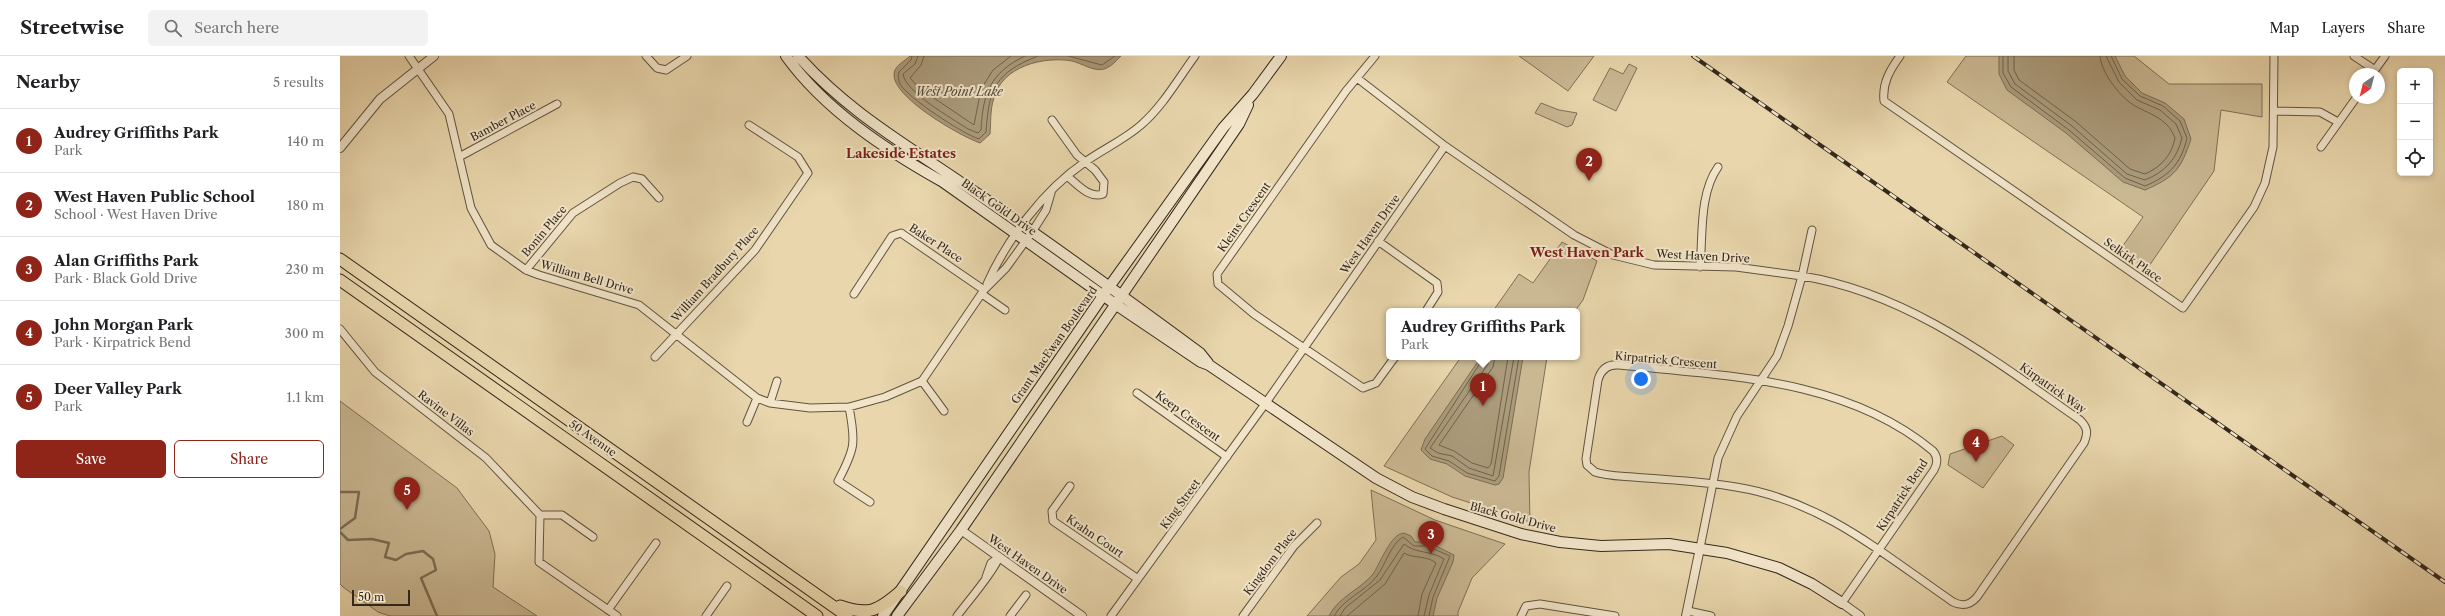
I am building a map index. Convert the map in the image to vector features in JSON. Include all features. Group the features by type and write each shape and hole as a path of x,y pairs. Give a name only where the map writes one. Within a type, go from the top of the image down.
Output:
{"main road":[{"name":"Black Gold Drive","path":"786,56 819,94 851,121 1016,234 1106,291"},
{"name":"Black Gold Drive","path":"798,56 831,92 856,112 1032,232 1118,300 1200,353 1209,365 1265,404 1376,478 1412,497 1480,522 1560,542 1601,546 1669,544 1700,548 1779,568 1812,584 1842,603"},
{"name":"Grant MacEwan Boulevard","path":"883,616 965,494 1106,291 1223,128 1253,94 1281,56"},
{"name":"Grant MacEwan Boulevard","path":"897,616 911,600 961,530 1239,124 1253,94"},
{"name":"50 Avenue","path":"340,259 847,616"},
{"name":"50 Avenue","path":"340,280 818,616"},
{"path":"824,600 865,613 882,608 901,591"},
{"path":"903,616 911,600"}],"street":[{"name":"William Bell Drive","path":"409,56 449,114 471,208 491,245 526,270 550,279 616,296 639,305 655,316 675,335 757,398 770,403 810,408 849,407 885,397 922,380"},
{"path":"340,148 380,98 434,56"},
{"path":"646,56 657,68 666,70 687,56"},
{"path":"983,292 997,261 1022,225 1067,176 1084,162 1141,125 1160,105 1196,56"},
{"name":"Kleins Crescent","path":"1303,348 1254,314 1223,288 1216,279 1217,274 1357,78 1375,56"},
{"name":"Selkirk Place","path":"1900,56 1892,68 1883,88 1884,101 2183,308 2254,207 2265,183 2273,147 2274,56"},
{"path":"2354,56 2369,68"},
{"path":"2377,68 2385,56"},
{"path":"1357,78 1445,146"},
{"name":"Bamber Place","path":"459,157 557,104"},
{"path":"2321,147 2352,104"},
{"path":"2274,110 2320,112 2338,122"},
{"path":"1052,120 1084,162 1095,170 1104,182 1103,194 1096,196 1090,194 1067,176"},
{"name":"William Bradbury Place","path":"675,335 755,250 808,173 798,157 749,125"},
{"name":"West Haven Drive","path":"1265,404 1445,146 1574,235 1599,250 1625,260 1648,264 1736,267 1802,276"},
{"path":"1700,266 1707,192 1712,176 1718,167"},
{"name":"Bonin Place","path":"526,270 573,213 620,183 633,177 642,179 659,198"},
{"path":"944,411 922,380 983,292 1006,268 1032,232 1046,210 1051,193"},
{"path":"1711,616 1687,613 1718,458 1730,429 1763,380 1783,343 1802,276 1812,230"},
{"name":"Baker Place","path":"854,294 892,236 901,233 983,292"},
{"path":"1378,241 1437,284 1438,292 1428,308"},
{"name":"Kirpatrick Way","path":"1802,276 1861,289 1918,314 1974,346 2087,426 2084,443 1973,602 1964,605 1953,602 1879,551"},
{"path":"983,292 1005,310"},
{"name":"Ravine Villas","path":"340,329 375,372 486,458 540,515"},
{"path":"655,357 675,335"},
{"path":"1303,348 1363,388 1376,383 1392,360"},
{"name":"Kirpatrick Crescent","path":"1763,380 1615,365 1605,367 1600,374 1586,459 1590,468 1600,474 1738,487 1798,503 1829,517 1879,551"},
{"name":"Kirpatrick Bend","path":"1763,380 1807,389 1858,408 1901,430 1936,455 1937,462 1934,470 1842,603"},
{"path":"770,403 777,381"},
{"name":"Keep Crescent","path":"1137,393 1227,457"},
{"path":"747,422 757,398"},
{"name":"King Street","path":"1111,616 1265,404"},
{"path":"849,407 855,437 849,459 838,480 870,502"},
{"name":"Krahn Court","path":"1070,486 1052,511 1053,520 1138,579"},
{"path":"593,537 562,516 540,515 540,562 617,616"},
{"name":"Kingdom Place","path":"1242,616 1294,546 1317,523"},
{"name":"West Haven Drive","path":"961,530 1082,616"},
{"path":"608,610 656,543"},
{"path":"958,616 986,577 991,563 999,557"},
{"path":"706,616 727,586"},
{"path":"1010,616 1026,595"},
{"path":"1842,603 1860,616"},
{"path":"1521,616 1526,606 1540,604 1615,616"}],"shaded area":[{"path":"1519,56 1594,56 1568,91"},
{"path":"1966,56 2134,56 2169,84 2262,84 2262,117 2221,110 2214,171 2147,269 2120,250 2143,217 1947,82"},
{"path":"1629,64 1637,68 1616,111 1593,100 1610,68 1623,74"},
{"path":"1541,103 1559,110 1577,113 1572,125 1567,127 1535,113"},
{"path":"1562,242 1597,261 1583,300 1577,308 1495,308 1519,274 1533,283"},
{"path":"1459,360 1547,360 1529,472 1530,522 1452,497 1384,466"},
{"path":"340,401 457,488 489,531 495,554 493,587 537,616 390,616 378,612 340,584"},
{"path":"2002,436 2014,445 1983,488 1948,465 1950,454"},
{"path":"1371,490 1435,520 1505,544 1472,578 1458,612 1458,616 1307,616 1341,577 1359,564 1376,540"}],"water":[{"name":"West Point Lake","path":"910,56 1121,56 1109,67 1100,70 1072,61 1049,60 1037,62 1015,71 998,87 992,107 990,134 980,143 943,124 915,104 904,94 896,83 894,71"},
{"path":"1999,56 2115,56 2125,76 2142,93 2165,103 2184,119 2191,139 2180,165 2176,171 2163,181 2145,190 2123,182 2066,133 2007,90 1999,74"},
{"path":"1479,360 1523,360 1503,478 1499,484 1495,485 1465,476 1447,464 1430,459 1421,450 1425,439"},
{"path":"1404,533 1411,536 1415,542 1428,542 1454,555 1453,562 1437,598 1433,616 1329,616 1338,603 1368,580 1373,574 1390,543 1399,534"}],"waterway":[{"path":"340,492 359,492 355,518 340,529"},
{"path":"340,532 348,540 372,539 389,543 385,557 396,560 406,554 423,551 433,559 436,570 421,578 437,616"}],"railway":[{"path":"1693,56 2445,582"}],"place":[{"name":"West Haven Public School","path":"1589,181"},
{"name":"Audrey Griffiths Park","path":"1483,406"},
{"name":"John Morgan Park","path":"1976,462"},
{"name":"Deer Valley Park","path":"407,510"},
{"name":"Alan Griffiths Park","path":"1431,554"}],"district":[{"name":"Lakeside Estates","path":"901,153"},
{"name":"West Haven Park","path":"1587,252"}]}
